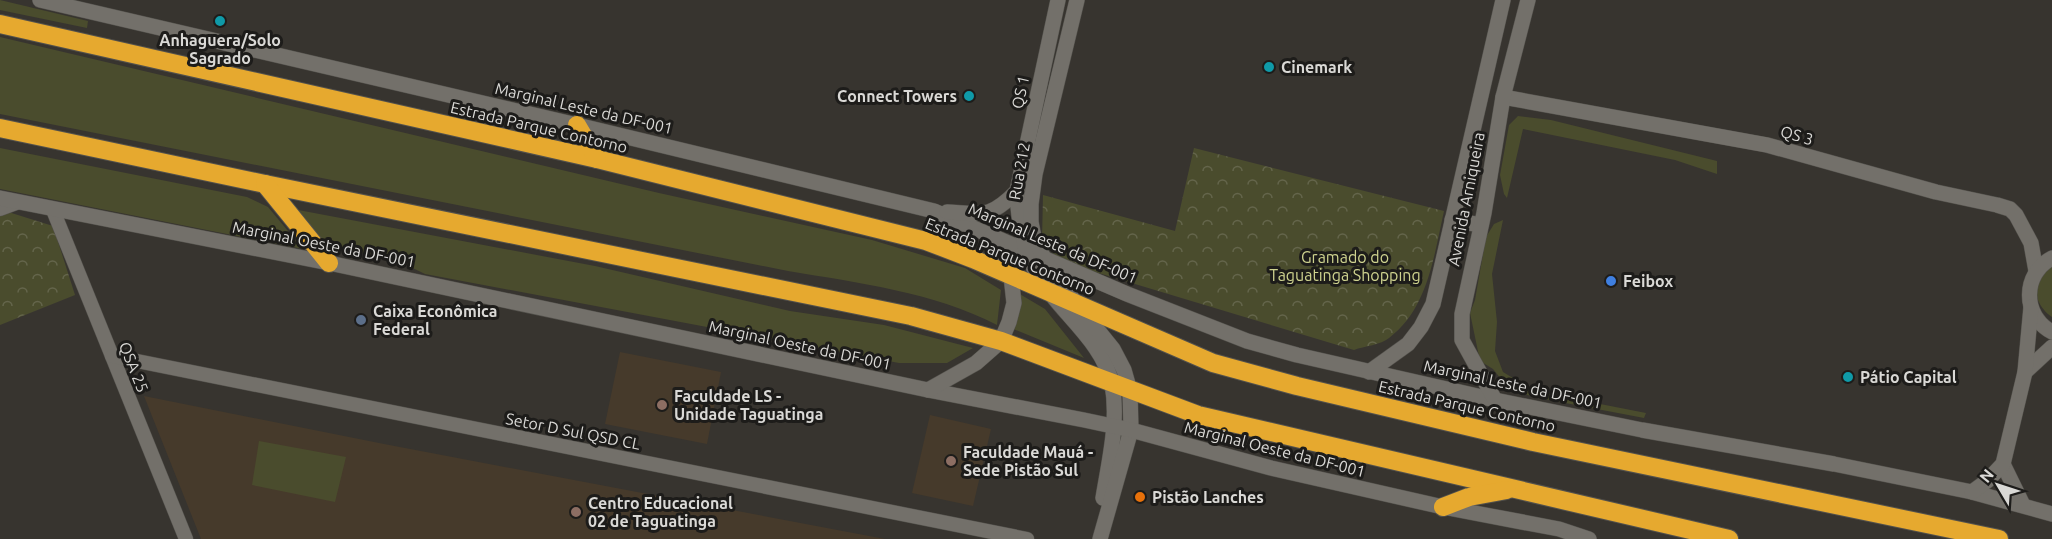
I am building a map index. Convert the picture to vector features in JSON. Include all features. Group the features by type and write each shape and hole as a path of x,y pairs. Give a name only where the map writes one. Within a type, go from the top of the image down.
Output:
{"highway":[{"name":"Estrada Parque Contorno","path":"0,24 597,159 926,241 1213,363 1298,386 1545,444 1999,539"},
{"path":"577,125 597,159"},
{"path":"0,128 911,316 1001,341 1198,415 1729,539"},
{"path":"265,184 329,263"},
{"path":"1443,507 1468,497 1517,489"}],"main road":[{"name":"Marginal Leste da DF-001","path":"40,0 934,211 1127,294 1247,340 1369,372 1650,431 1834,464 1972,492 2052,514"},
{"name":"QS 1","path":"1017,191 1059,0"},
{"name":"Rua 212","path":"1077,0 1035,174 1030,204 1034,238 1045,260 1113,349 1124,370 1130,391 1131,430 1099,539"},
{"name":"Avenida Arniqueira","path":"1369,372 1408,344 1421,327 1432,304 1503,0"},
{"name":"Avenida Arniqueira","path":"1495,400 1462,340 1462,314 1481,225 1503,97 1528,0"},
{"name":"QS 3","path":"1503,97 1767,145 1936,192 2010,209 2016,215 2031,243 2036,271"},
{"path":"934,211 986,213 1002,207 1017,191"},
{"name":"Rua 212","path":"1017,191 1018,214 1032,267 1050,294 1077,324 1106,365 1112,383 1113,426 1099,539"},
{"name":"Marginal Oeste da DF-001","path":"0,198 329,263 928,390 1113,426 1271,468 1443,507 1559,529 1589,539"},
{"path":"1452,220 1481,225"},
{"path":"928,390 976,363 1001,341 1009,322 1014,303 1011,276 992,236"},
{"path":"1972,492 1987,481 2003,464 2025,372 2031,307 2030,289 2036,271 2052,258"},
{"path":"2031,307 2041,324 2052,332"},
{"path":"2025,372 2052,347"},
{"path":"2003,464 2023,505"}],"street":[{"path":"0,209 19,202"},
{"name":"QSA 25","path":"53,210 182,538"},
{"name":"Setor D Sul QSD CL","path":"112,356 1027,539"}],"shaded area":[{"name":"Faculdade LS - Unidade Taguatinga","path":"620,352 721,372 707,444 605,424"},
{"path":"144,396 384,444 885,539 201,539"},
{"name":"Faculdade Mauá - Sede Pistão Sul","path":"930,415 991,429 973,506 912,493"}],"green space":[{"path":"0,0 88,21 87,28 0,10"},
{"path":"0,37 659,193 872,240 965,268 1001,290 997,325 947,304 895,290 788,271 0,114"},
{"path":"1518,116 1551,120 1717,161 1717,174 1675,160 1523,129 1507,198 1500,175 1509,125"},
{"path":"0,148 247,197 268,207 303,249 0,189"},
{"name":"Gramado do Taguatinga Shopping","path":"1194,148 1444,211 1432,263 1421,297 1402,326 1386,340 1354,350 1062,262 1042,242 1043,195 1175,231"},
{"path":"293,209 595,266 790,311 884,325 973,348 947,363 899,363 425,274 390,257 327,247"},
{"path":"5,211 53,226 75,295 0,325 0,213"},
{"path":"1503,220 1492,274 1497,322 1495,351 1503,372 1534,391 1646,413 1644,418 1534,397 1509,389 1493,369 1480,361 1470,313 1475,300 1486,237 1494,224"},
{"path":"2052,259 2052,317 2040,305 2036,284 2038,276"},
{"path":"1018,293 1045,309 1084,358 1011,328"},
{"path":"259,441 346,457 335,502 252,485"}],"place":[{"name":"Anhaguera/Solo Sagrado","path":"220,21"},
{"name":"Cinemark","path":"1269,67"},
{"name":"Connect Towers","path":"969,96"},
{"name":"Feibox","path":"1611,281"},
{"name":"Caixa Econômica Federal","path":"361,320"},
{"name":"Pátio Capital","path":"1848,377"},
{"name":"Faculdade LS - Unidade Taguatinga","path":"662,405"},
{"name":"Faculdade Mauá - Sede Pistão Sul","path":"951,461"},
{"name":"Pistão Lanches","path":"1140,497"},
{"name":"Centro Educacional 02 de Taguatinga","path":"576,512"}]}
